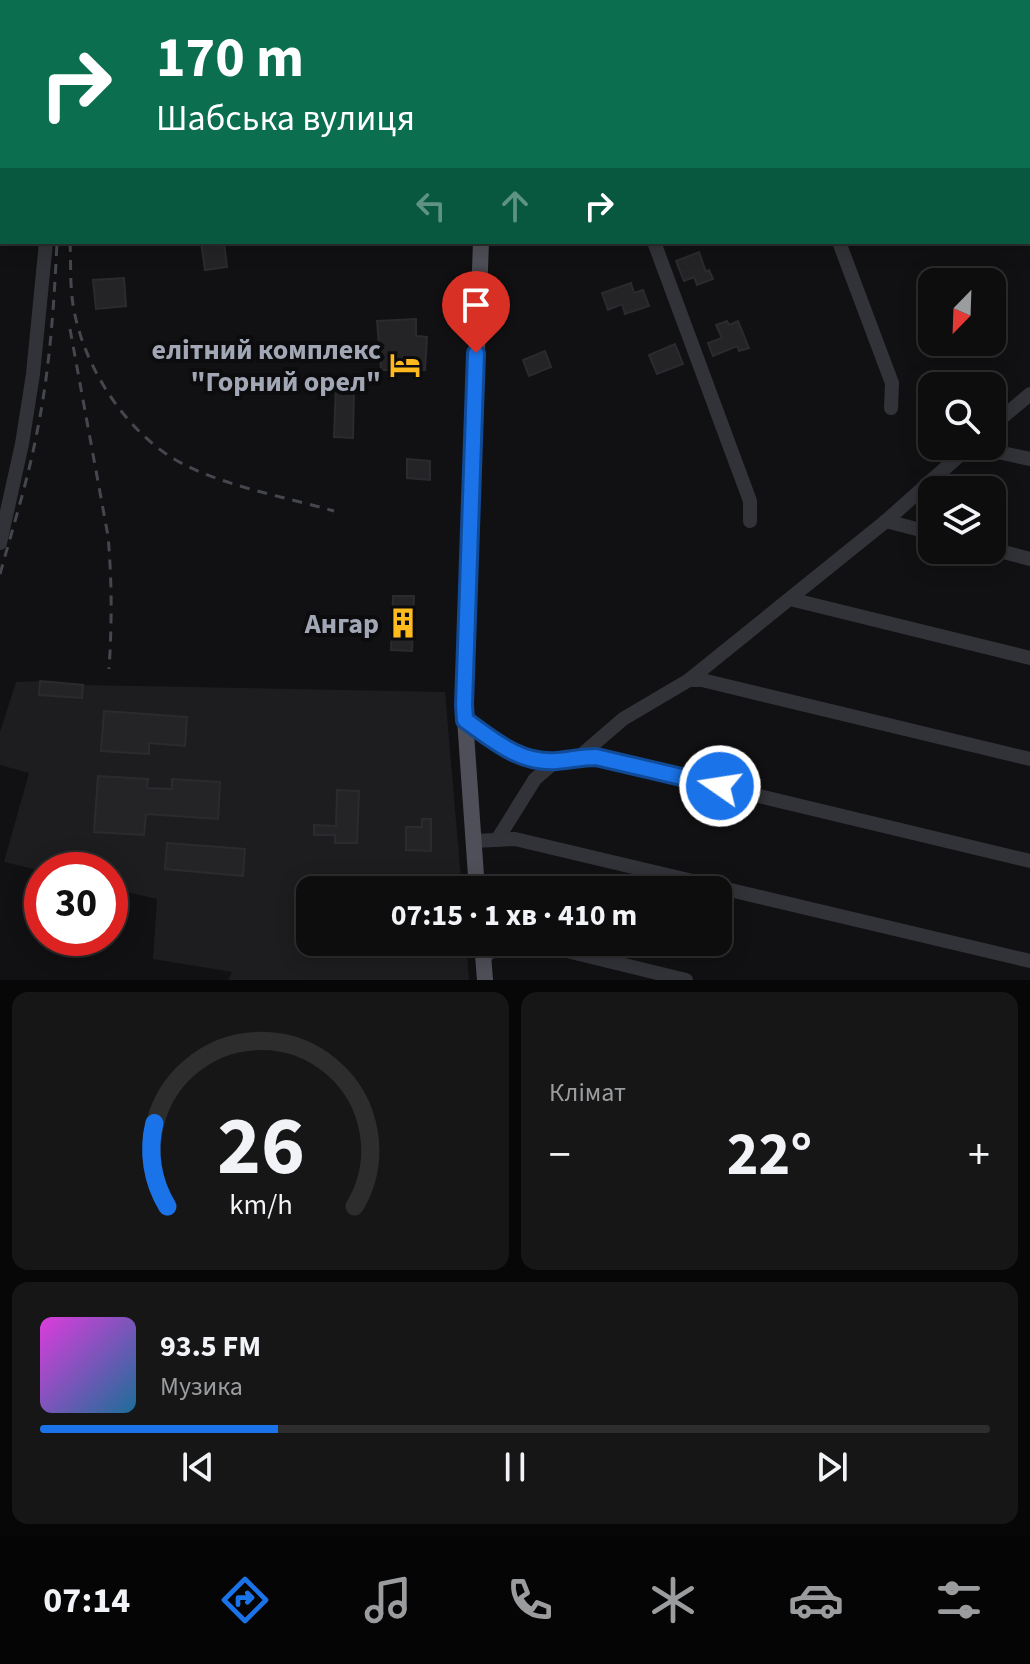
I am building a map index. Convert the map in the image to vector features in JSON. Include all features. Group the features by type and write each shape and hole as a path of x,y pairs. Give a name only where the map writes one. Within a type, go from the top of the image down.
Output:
{"main road":[{"path":"476,876 465,690 481,244"}],"street":[{"path":"0,543 22,444 33,374 46,244"},
{"path":"655,244 750,501 750,521"},
{"path":"840,244 892,383 891,408"},
{"path":"1006,414 1030,394"},
{"path":"1006,454 1030,459"},
{"path":"579,757 623,719 689,680 886,521 954,460"},
{"path":"886,521 918,529"},
{"path":"1006,553 1030,559"},
{"path":"790,599 1030,658"},
{"path":"689,680 702,680 1030,759"},
{"path":"465,720 502,746 534,759 556,761 596,757 611,760 1030,861"},
{"path":"497,840 535,779 556,761"},
{"path":"474,841 515,839 1030,961"},
{"path":"588,956 686,980"}],"shaded area":[{"path":"16,682 445,692 461,876 296,876 296,956 467,956 469,980 228,980 232,972 153,959 157,899 128,892 128,852 24,852 24,867 4,862 29,773 0,765 0,732"}],"building":[{"path":"201,244 224,244 227,267 205,270"},
{"path":"699,252 706,272 709,270 713,279 697,285 694,277 684,281 676,261"},
{"path":"124,278 126,306 96,309 93,280"},
{"path":"631,283 634,293 643,290 649,306 625,314 622,304 608,310 602,293"},
{"path":"416,319 416,336 427,337 425,370 381,370 377,321"},
{"path":"727,321 729,325 738,321 749,348 739,351 737,346 713,356 708,343 722,338 716,325"},
{"path":"675,344 683,364 657,374 649,355"},
{"path":"545,351 551,367 529,376 523,360"},
{"path":"336,385 354,385 353,438 334,437"},
{"path":"407,459 430,461 430,480 407,478"},
{"name":"Ангар","path":"393,596 414,596 412,651 391,650"},
{"path":"40,681 83,685 82,698 39,695"},
{"path":"104,711 187,717 185,746 149,743 149,754 101,751"},
{"path":"98,776 148,779 147,788 172,789 172,779 220,782 218,819 146,814 144,835 94,832"},
{"path":"337,790 359,791 357,843 335,843 335,835 314,835 314,825 336,826"},
{"path":"422,819 431,819 431,851 406,850 406,827 422,827"},
{"path":"167,843 245,849 243,876 165,869"}],"railway":[{"path":"0,574 29,468 45,385 57,244"},
{"path":"70,244 72,297 84,346 108,393 142,434 162,451 200,472 334,511"},
{"path":"70,329 108,536 111,602 109,669"}],"place":[{"name":"елітний комплекс \"Горний орел\"","path":"405,365"},
{"name":"Ангар","path":"403,623"}],"route":[{"path":"476,353 465,720 518,755 556,761 596,757 720,786"}]}
